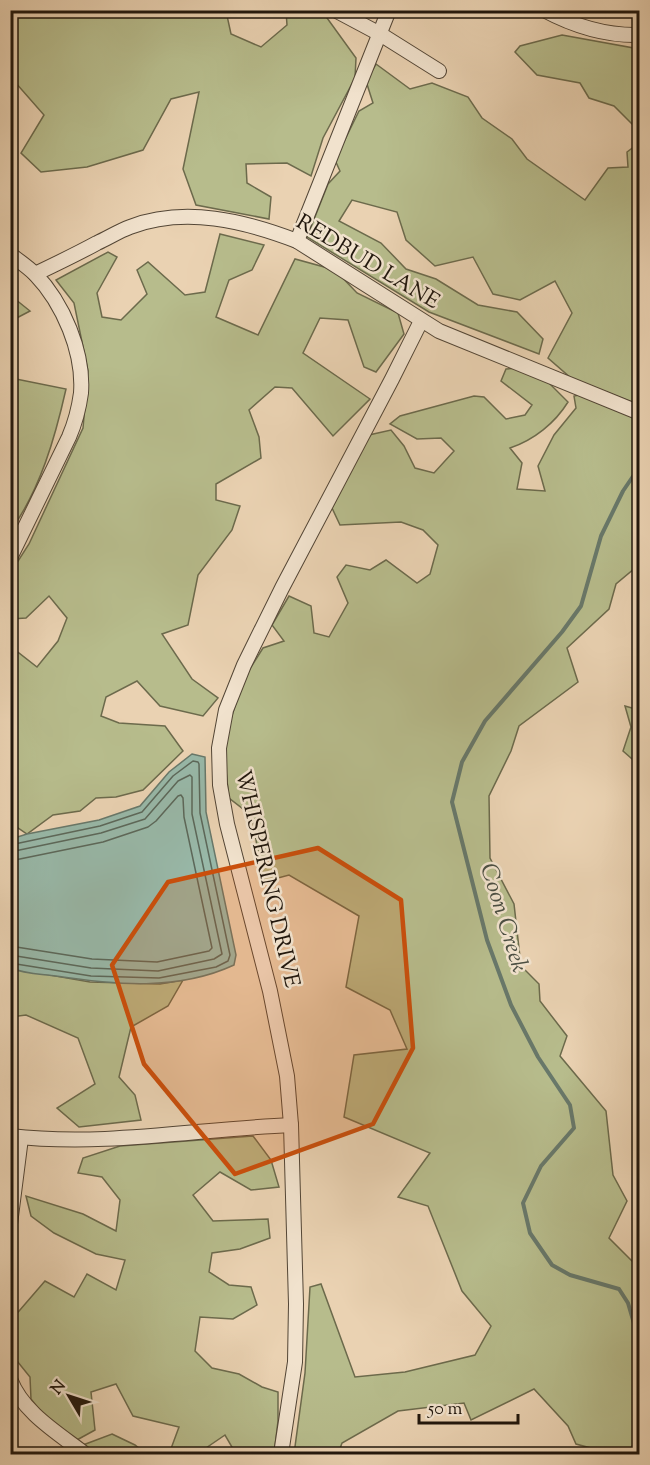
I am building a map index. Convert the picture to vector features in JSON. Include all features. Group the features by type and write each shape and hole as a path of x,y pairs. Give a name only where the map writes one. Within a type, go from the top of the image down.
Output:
{"street":[{"path":"335,10 380,34 440,72"},
{"path":"544,10 572,24 597,32 639,35"},
{"path":"297,241 380,34 393,12"},
{"name":"REDBUD LANE","path":"35,274 130,227 157,220 186,217 228,220 277,233 297,241 439,331 639,413"},
{"path":"10,254 35,274 54,298 71,336 80,371 81,392 69,437 10,558"},
{"name":"WHISPERING DRIVE","path":"281,1455 295,1362 296,1304 291,1125 287,1076 270,991 227,824 220,785 218,762 222,728 233,691 244,665 421,321"},
{"path":"10,1224 16,1137 62,1141 99,1140 291,1125"},
{"path":"10,1379 27,1407 85,1455"}],"highlighted area":[{"path":"318,848 401,900 413,1048 373,1124 235,1174 144,1064 112,965 168,882"}],"green space":[{"path":"11,11 226,11 231,34 261,47 287,25 286,11 322,11 356,58 355,78 323,138 311,176 287,163 246,164 247,183 271,197 269,219 196,205 183,169 199,92 171,99 143,150 87,167 41,172 21,153 44,115 15,82 11,85"},
{"path":"562,35 639,49 639,131 614,106 589,98 580,83 537,75 515,52 520,46"},
{"path":"376,64 410,89 432,83 468,97 482,118 512,139 527,159 585,200 608,168 628,167 627,152 639,143 639,405 571,378 548,358 572,313 555,281 520,300 493,294 473,257 435,266 406,240 397,212 352,200 339,221 381,243 406,269 436,279 478,305 517,312 543,339 539,354 429,312 307,237 328,184 340,171 335,160 359,111 373,103 366,81"},
{"path":"220,234 264,245 252,270 229,280 216,317 258,335 295,259 335,270 357,293 398,313 404,334 376,372 364,367 348,320 320,318 303,353 370,399 333,436 292,388 275,387 249,410 259,437 261,458 216,484 216,500 240,506 232,530 198,575 188,625 162,634 192,679 218,698 203,716 160,706 137,681 106,697 101,716 119,723 165,726 183,751 143,790 116,797 96,798 80,811 53,815 27,834 11,823 11,628 14,649 37,667 58,641 67,618 49,596 26,618 11,619 11,572 29,544 83,428 88,371 74,303 56,280 108,252 117,257 97,293 102,317 121,320 147,294 137,270 148,262 185,295 205,292"},
{"path":"10,295 30,311 11,321 10,321"},
{"path":"520,368 548,382 568,402 543,430 510,448 522,463 517,489 545,491 538,466 554,435 576,408 574,396 584,394 639,418 640,555 635,568 616,584 609,609 567,648 578,682 519,726 511,751 489,796 490,858 514,904 521,966 539,984 540,1001 567,1036 560,1056 606,1111 613,1175 627,1201 609,1238 639,1268 639,1433 628,1454 613,1454 576,1444 568,1426 534,1389 471,1420 464,1403 398,1411 342,1443 338,1454 294,1454 305,1373 310,1287 321,1284 355,1377 405,1372 475,1355 491,1326 462,1291 428,1206 398,1197 430,1153 344,1117 354,1055 407,1049 390,1010 346,987 359,916 289,875 263,882 252,816 229,798 224,754 230,722 243,680 263,648 284,641 272,625 289,596 311,606 314,633 329,637 348,603 337,577 346,565 370,570 386,560 417,583 430,574 438,545 423,530 401,522 340,525 332,508 369,435 391,430 404,446 415,468 434,473 454,451 441,438 417,439 390,424 400,416 474,396 484,397 506,419 525,415 532,405 501,381 506,369"},
{"path":"11,378 66,389 57,426 38,481 11,530"},
{"path":"625,706 639,710 639,765 623,751 631,727"},
{"path":"10,968 90,982 160,984 183,980 168,1006 131,1027 119,1077 135,1095 141,1120 79,1127 57,1108 95,1084 78,1038 26,1015 11,1017"},
{"path":"253,1136 271,1160 279,1187 251,1190 220,1172 193,1195 213,1221 268,1219 270,1238 240,1249 212,1253 209,1272 229,1285 251,1287 257,1305 233,1319 200,1317 195,1351 212,1368 239,1374 262,1387 278,1392 278,1421 274,1454 236,1454 225,1435 206,1448 202,1454 169,1454 179,1427 133,1416 116,1384 91,1392 95,1430 75,1441 46,1418 31,1399 30,1377 13,1356 13,1318 45,1281 74,1297 87,1274 116,1290 125,1260 96,1254 54,1233 31,1216 26,1196 83,1214 116,1231 120,1200 102,1177 78,1173 83,1158 120,1146"},
{"path":"112,1434 135,1445 146,1454 98,1454 83,1445"}],"water":[{"path":"192,754 205,757 206,812 236,955 234,965 191,979 146,984 101,982 27,973 11,968 11,839 99,820 140,806 169,772"}],"waterway":[{"name":"Coon Creek","path":"640,466 623,491 601,536 581,606 562,632 485,721 462,762 452,802 487,940 511,1005 538,1057 570,1105 574,1128 541,1166 523,1203 530,1233 552,1265 570,1275 619,1289 628,1303 640,1344"}]}
